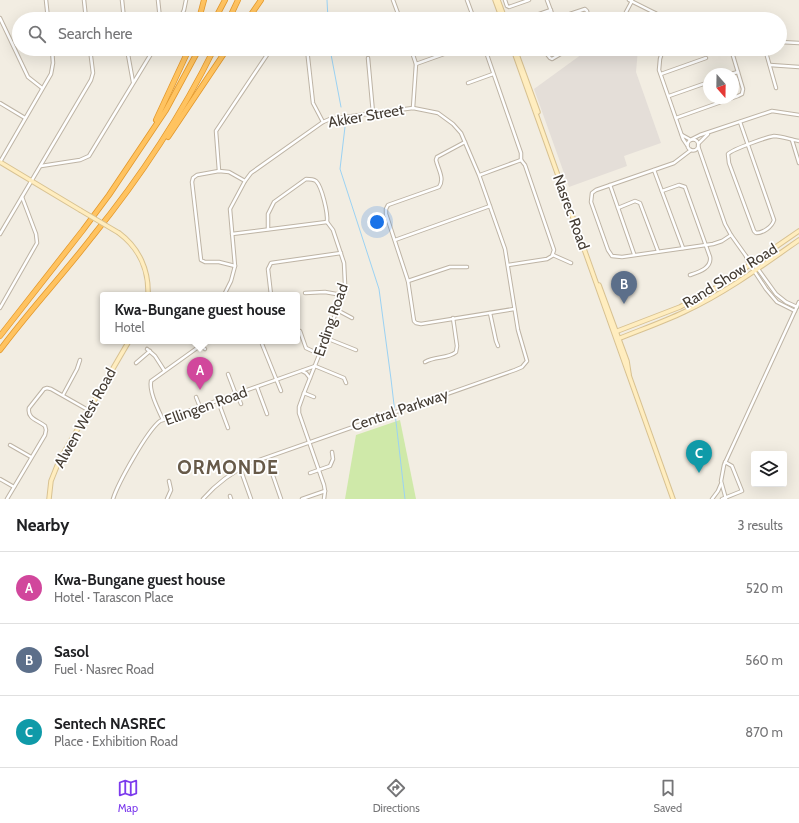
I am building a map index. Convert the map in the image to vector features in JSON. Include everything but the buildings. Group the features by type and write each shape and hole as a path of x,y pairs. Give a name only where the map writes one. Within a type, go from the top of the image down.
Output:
{"highway":[{"path":"201,12 204,0"},
{"path":"219,12 225,0"},
{"path":"232,12 238,0"},
{"path":"253,12 261,0"},
{"path":"147,139 187,56"},
{"path":"0,336 83,230 147,139 166,110 195,56"},
{"path":"157,150 210,56"},
{"path":"0,350 119,203 173,130 222,56"}],"main road":[{"path":"497,0 501,12"},
{"name":"Nasrec Road","path":"516,56 617,339 629,368 629,375 673,499"},
{"path":"0,162 119,233 132,245 143,263 147,276 148,292"},
{"name":"Rand Show Road","path":"615,332 680,307 719,286 799,231"},
{"name":"Rand Show Road","path":"617,339 684,312 720,293 799,240"},
{"name":"Alwen West Road","path":"49,499 52,481 57,465 127,344"}],"street":[{"path":"46,0 47,12"},
{"path":"84,0 85,12"},
{"path":"122,0 123,12"},
{"path":"158,0 159,12"},
{"path":"183,12 186,0"},
{"path":"393,0 397,12"},
{"path":"467,0 471,12"},
{"path":"505,0 507,5 510,7 529,0"},
{"path":"545,12 550,10 547,0"},
{"path":"626,12 630,1 653,12"},
{"path":"575,12 584,9 587,12"},
{"path":"0,18 12,43"},
{"path":"787,42 799,43"},
{"path":"18,56 28,77 42,88"},
{"path":"0,162 52,71 52,56"},
{"path":"0,234 92,80 93,73 91,56"},
{"path":"128,56 133,83"},
{"path":"40,166 80,160 89,156 150,56"},
{"path":"219,171 216,131 266,56"},
{"path":"308,56 313,103 323,122"},
{"path":"413,56 416,64 413,108"},
{"path":"416,64 438,56"},
{"path":"487,56 521,153 521,160 525,165 554,248 553,255 547,259 508,265"},
{"path":"549,56 553,59 558,56"},
{"path":"661,56 659,66 661,74 684,142 702,158"},
{"path":"733,56 737,68"},
{"path":"767,56 776,88"},
{"path":"368,58 373,113"},
{"path":"661,74 706,58"},
{"path":"770,64 799,67"},
{"path":"468,83 493,74"},
{"path":"739,76 743,90 739,96"},
{"path":"668,96 703,84"},
{"path":"0,103 25,118"},
{"path":"676,118 717,104"},
{"name":"Akker Street","path":"225,292 231,281 235,266 230,209 245,181 254,170 323,122 335,118 413,108 438,113 453,124 461,133 479,175 505,249 510,282"},
{"path":"683,156 691,140 700,135 772,111 799,115"},
{"path":"740,122 748,145 774,220 772,226 762,232 756,233 730,164 728,154 748,145 773,136 799,141"},
{"path":"710,132 704,136 693,150 674,163 596,190 590,197 591,205 610,254 616,257 717,243 731,236"},
{"path":"682,134 691,140 696,140 725,224 731,236 756,270 766,289 777,302 795,311"},
{"path":"792,140 799,163"},
{"path":"466,142 437,157 437,164 442,180 439,187 386,207 386,214 408,281 414,322 420,324 514,309"},
{"path":"479,175 521,160"},
{"path":"654,170 683,248"},
{"path":"235,266 219,262 203,262 200,256 192,180 194,176 198,174 219,171 229,172 245,181"},
{"name":"Erding Road","path":"268,230 268,214 275,200 306,179 313,180 317,183 326,209 328,222 333,230 341,253 346,274 345,284 337,310 304,393 299,413 325,491"},
{"path":"610,185 634,254"},
{"path":"662,191 679,185 683,185 685,187 706,245 710,257 710,264 702,270 690,275"},
{"path":"0,308 37,243 36,234 22,197"},
{"path":"618,208 635,201 640,203 658,252"},
{"path":"395,240 490,206"},
{"path":"232,234 328,222"},
{"path":"270,292 268,269 271,263 341,253"},
{"path":"553,255 571,263"},
{"path":"408,281 450,266 467,266"},
{"path":"756,270 776,294 786,302 797,307"},
{"name":"Central Parkway","path":"203,499 221,480 240,468 264,457 394,413 524,366 528,360 520,336 510,282"},
{"path":"305,294 325,292 342,294"},
{"path":"725,462 732,466 742,491 724,499 721,484 725,462 799,302"},
{"path":"337,310 352,318"},
{"path":"490,313 498,346"},
{"path":"425,362 430,359 451,355 456,352 457,348 453,318"},
{"path":"300,331 306,347 309,350 319,354"},
{"path":"326,338 356,350"},
{"path":"262,344 281,391"},
{"path":"163,420 153,395 150,382 164,370 197,348 202,346 205,349"},
{"path":"147,349 155,356 164,370"},
{"path":"136,363 150,351"},
{"path":"63,395 78,369 80,360"},
{"path":"315,366 344,378 346,383"},
{"name":"Ellingen Road","path":"113,499 123,478 149,433 163,420 315,366"},
{"path":"300,371 306,373 310,379"},
{"path":"228,374 241,404"},
{"path":"257,387 267,414"},
{"path":"7,499 45,435 46,430 43,424 29,416 28,409 45,389 48,388 63,395 88,410"},
{"path":"304,393 314,397"},
{"path":"196,397 200,407"},
{"path":"218,401 228,428"},
{"path":"10,445 31,457"},
{"path":"310,473 328,468 331,465 332,452"},
{"path":"240,468 252,499"},
{"path":"270,470 281,499"},
{"path":"0,479 14,487"},
{"path":"166,499 171,490 169,481"},
{"path":"712,499 721,484"},
{"path":"302,499 325,491 324,499"}],"shaded area":[{"path":"579,56 637,56 636,72 661,143 624,156 627,166 569,187 534,89"}],"green space":[{"path":"400,420 416,499 345,499 356,435"}],"waterway":[{"path":"327,0 328,12"},
{"path":"331,56 341,107"},
{"path":"345,127 340,169 379,289 405,499"}],"place":[{"name":"Sasol","path":"624,304"},
{"name":"Kwa-Bungane guest house","path":"200,390"},
{"name":"Sentech NASREC","path":"699,473"}],"district":[{"name":"ORMONDE","path":"228,467"}]}
